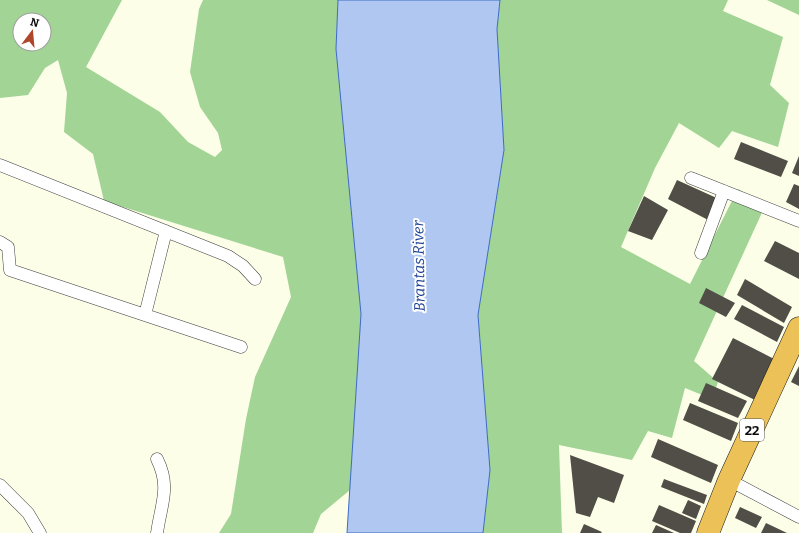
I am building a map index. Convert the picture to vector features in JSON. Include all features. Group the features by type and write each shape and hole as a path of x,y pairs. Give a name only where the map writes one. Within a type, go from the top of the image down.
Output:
{"highway":[{"name":"22","path":"708,533 730,480 793,358 799,328"}],"street":[{"path":"0,165 228,256 243,266 255,279"},
{"path":"691,178 799,221"},
{"path":"701,253 724,191"},
{"path":"145,315 166,231"},
{"path":"0,242 8,247 10,270 241,347"},
{"path":"157,459 165,485 158,533"},
{"path":"730,480 799,516"},
{"path":"0,485 28,513 40,533"}],"green space":[{"path":"0,0 122,0 86,67 160,112 188,142 215,157 222,150 218,133 200,107 190,72 199,9 203,0 338,0 336,49 361,314 350,490 321,514 313,533 219,533 231,514 246,419 255,377 291,297 283,257 104,201 93,154 64,132 67,93 58,60 45,68 28,95 0,98"},
{"path":"500,0 728,0 723,11 783,37 770,85 789,103 778,147 732,131 719,148 679,123 655,168 621,247 690,284 738,189 765,206 694,361 718,382 712,399 685,388 672,438 648,431 632,460 559,445 562,533 483,533 490,470 478,315 504,150 497,29"},
{"path":"767,0 799,0 799,15"}],"water":[{"name":"Brantas River","path":"338,0 500,0 497,29 504,150 478,315 490,470 483,533 347,533 361,314 336,49"}],"building":[{"path":"741,142 788,161 781,177 734,159"},
{"path":"799,156 799,176 792,173"},
{"path":"677,180 721,200 710,221 668,199"},
{"path":"794,184 799,186 799,209 786,202"},
{"path":"644,196 668,210 652,240 628,231"},
{"path":"775,241 799,253 799,279 764,261"},
{"path":"745,279 792,307 784,323 737,295"},
{"path":"706,288 735,303 726,317 699,303"},
{"path":"742,305 784,327 777,342 734,319"},
{"path":"733,338 776,360 757,401 712,379"},
{"path":"799,366 799,386 791,382"},
{"path":"706,383 747,401 738,418 698,401"},
{"path":"690,403 738,423 731,441 683,420"},
{"path":"658,439 718,465 711,483 651,457"},
{"path":"570,455 624,475 614,503 598,497 590,517 576,513"},
{"path":"664,479 707,495 704,504 661,487"},
{"path":"688,500 701,506 696,519 682,513"},
{"path":"659,505 696,521 691,533 680,533 652,521"},
{"path":"740,507 762,517 756,528 735,518"},
{"path":"766,523 787,533 761,533"},
{"path":"584,524 602,532 580,533"},
{"path":"656,525 674,533 652,533"}]}
